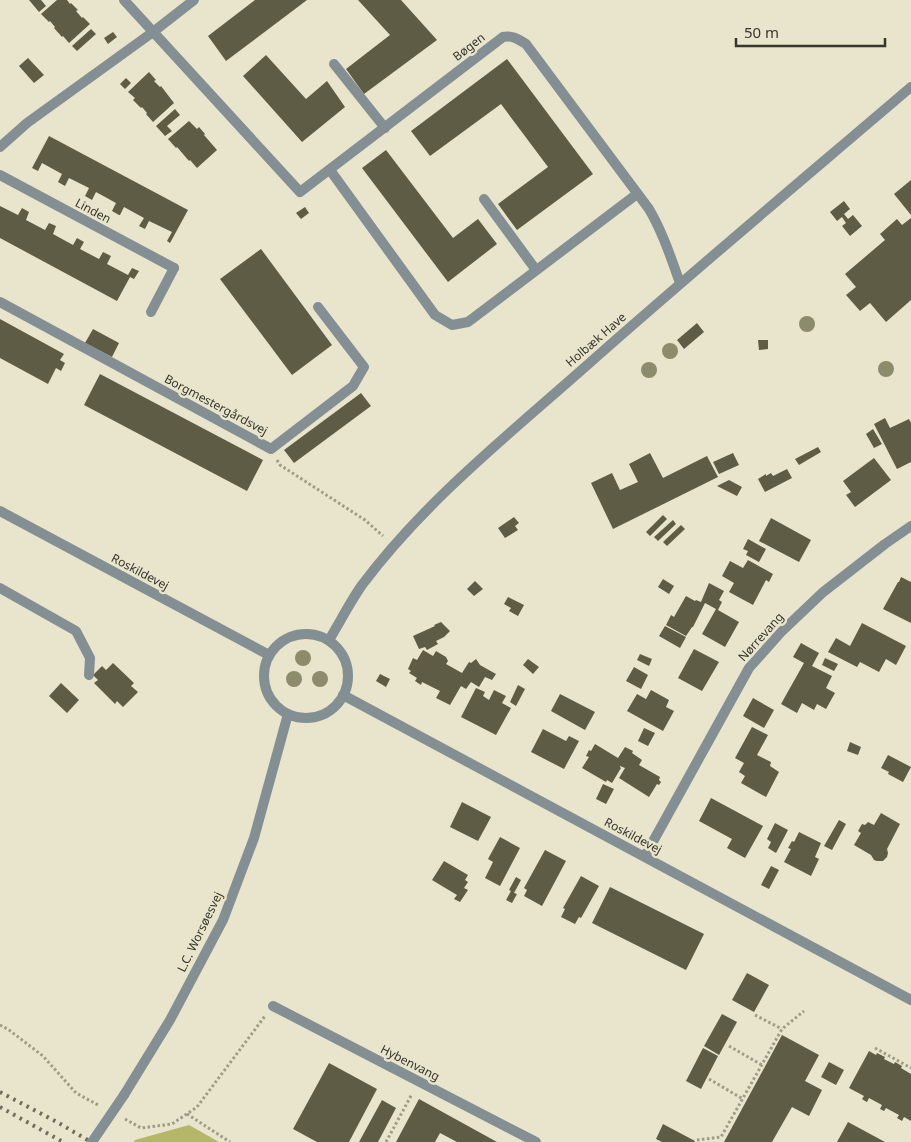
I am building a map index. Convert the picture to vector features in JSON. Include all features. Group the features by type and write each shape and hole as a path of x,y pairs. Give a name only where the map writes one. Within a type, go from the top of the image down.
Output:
{"street":[{"path":"124,0 153,32"},
{"path":"0,147 28,123 194,0"},
{"name":"Bøgen","path":"153,32 300,192 503,37 514,37 526,44 649,210 659,226 680,283"},
{"path":"334,64 385,128"},
{"name":"Holbæk Have","path":"329,640 361,587 394,545 467,471 680,283 911,87"},
{"path":"330,170 436,315 452,325 468,322 637,194"},
{"name":"Linden","path":"0,176 174,268 151,312"},
{"path":"484,199 536,270"},
{"name":"Borgmestergårdsvej","path":"0,302 271,449 352,386 364,367 318,308"},
{"name":"Roskildevej","path":"0,511 269,655"},
{"name":"Nørrevang","path":"645,856 749,668 782,631 822,593 911,526"},
{"path":"0,588 76,631 90,658 89,676"},
{"path":"313,634 329,640 340,651 347,665 348,680 343,695 336,706 313,718 300,718 288,714 277,707 268,696 264,682 264,668 269,655 280,642 296,635 313,634"},
{"name":"Roskildevej","path":"343,695 911,1000"},
{"name":"L.C. Worsøesvej","path":"92,1142 124,1095 170,1020 223,920 254,838 288,714"},
{"name":"Hybenvang","path":"273,1006 536,1142"}],"path":[{"path":"271,449 280,465 365,520 394,545"},
{"path":"697,1140 721,1137 782,1029 804,1011"},
{"path":"755,1015 782,1029"},
{"path":"729,1046 762,1065"},
{"path":"875,1048 911,1068"},
{"path":"710,1079 743,1099"},
{"path":"386,1142 419,1082"},
{"path":"186,1114 230,1142"}],"green space":[{"path":"189,1125 219,1142 134,1142 135,1140"}],"building":[{"path":"29,0 41,0 46,6 39,12"},
{"path":"57,0 67,0 78,10 76,11 82,18 90,24 69,43 54,28 50,21 41,14"},
{"path":"255,0 307,0 226,61 208,36"},
{"path":"358,0 401,0 437,40 364,94 346,69 390,35"},
{"path":"91,29 96,34 77,51 72,46"},
{"path":"113,32 117,37 108,44 104,38"},
{"path":"266,55 306,99 327,81 345,107 302,142 243,76"},
{"path":"28,58 44,75 34,83 19,66"},
{"path":"507,59 593,174 517,230 498,204 548,167 501,104 430,156 411,131"},
{"path":"149,72 156,80 154,81 161,86 174,103 153,122 142,107 133,100 135,98 128,92"},
{"path":"126,78 131,83 125,89 120,84"},
{"path":"175,109 180,115 167,126 172,131 165,136 156,126"},
{"path":"189,121 197,129 199,127 217,150 197,168 168,139"},
{"path":"49,136 188,210 170,243 167,241 172,232 149,221 145,229 139,226 144,218 124,207 119,215 112,211 116,203 96,192 92,200 85,196 89,188 69,178 65,186 58,182 62,174 42,163 38,171 32,168"},
{"path":"386,150 453,238 478,219 497,244 448,282 362,168"},
{"path":"911,180 911,215 894,194"},
{"path":"844,201 850,209 844,214 848,219 853,215 862,226 850,236 842,226 846,223 842,217 837,221 830,212"},
{"path":"0,206 18,215 22,208 29,212 26,220 45,230 49,223 56,226 53,234 73,245 77,238 84,242 80,249 99,259 103,252 111,256 107,264 128,275 132,268 139,271 134,279 130,277 117,301 0,238"},
{"path":"305,207 309,213 301,219 296,213"},
{"path":"911,218 911,300 886,322 870,303 860,311 846,295 856,287 845,274 885,240 880,234 897,219 902,225"},
{"path":"261,249 332,345 292,375 220,279"},
{"path":"0,319 64,354 60,360 65,363 61,371 56,368 48,384 0,358"},
{"path":"697,323 704,332 684,349 677,340"},
{"path":"93,329 119,343 112,357 85,343"},
{"path":"758,340 768,340 768,349 759,350"},
{"path":"100,374 263,460 247,491 84,405"},
{"path":"361,393 371,406 294,463 284,450"},
{"path":"885,418 890,428 909,419 911,423 911,462 897,469 874,424"},
{"path":"873,429 882,444 874,448 866,434"},
{"path":"818,447 821,452 799,465 795,459"},
{"path":"650,453 663,478 707,456 718,477 613,529 591,483 612,473 620,490 638,482 629,464"},
{"path":"733,453 739,465 719,474 713,462"},
{"path":"874,458 891,480 855,507 846,495 851,492 843,481"},
{"path":"787,469 792,478 765,492 758,479 766,474 766,476 771,473 773,476"},
{"path":"729,480 742,487 737,496 717,486"},
{"path":"663,515 667,519 650,536 646,532"},
{"path":"514,517 519,523 515,526 518,530 505,538 498,528"},
{"path":"771,518 811,540 799,562 759,541"},
{"path":"673,520 676,524 658,541 654,537"},
{"path":"681,525 685,529 667,546 663,542"},
{"path":"748,539 766,549 759,562 746,555 748,551 743,549"},
{"path":"748,560 773,574 769,582 766,580 753,605 729,592 734,583 722,576 730,561 743,568"},
{"path":"901,577 911,582 911,623 883,609"},
{"path":"663,579 674,586 669,594 658,587"},
{"path":"475,581 483,589 474,596 467,589"},
{"path":"709,583 724,591 719,600 722,602 718,610 739,622 725,647 702,634 716,609 705,603 693,627 686,636 666,625 671,615 674,617 686,596 701,602"},
{"path":"508,597 524,605 518,616 509,611 511,608 504,604"},
{"path":"441,622 450,631 436,641 438,644 427,650 425,647 419,649 413,636"},
{"path":"862,623 906,646 896,665 886,659 879,672 860,662 857,667 828,652 836,638 850,646"},
{"path":"665,626 686,637 680,648 659,636"},
{"path":"801,643 819,653 812,666 832,676 826,688 835,693 826,709 817,704 814,710 802,703 797,713 781,704 804,663 793,657"},
{"path":"694,649 719,662 702,691 678,678"},
{"path":"423,650 433,656 436,651 446,657 448,661 446,664 462,673 469,662 471,663 476,659 480,665 496,674 492,680 485,677 479,687 471,682 466,689 461,686 450,705 436,698 440,691 422,682 421,685 415,681 417,678 409,673 411,671 408,669 413,658 417,660"},
{"path":"640,654 652,659 649,666 637,660"},
{"path":"825,658 838,664 834,671 822,665"},
{"path":"528,659 539,667 533,674 523,665"},
{"path":"113,663 134,683 131,686 138,692 123,707 117,701 115,704 94,683 98,680 93,675 102,666 106,670"},
{"path":"634,667 648,675 641,689 626,681"},
{"path":"380,674 390,679 386,687 376,681"},
{"path":"61,683 79,700 67,713 49,696"},
{"path":"518,685 525,689 516,706 510,702"},
{"path":"476,688 485,692 483,696 489,700 494,690 506,696 502,703 511,708 496,735 461,717"},
{"path":"651,690 669,700 666,707 674,711 663,731 627,711 637,694 646,699"},
{"path":"560,694 595,712 585,730 551,711"},
{"path":"753,698 774,710 764,728 743,716"},
{"path":"752,727 768,735 757,755 771,762 770,766 779,772 766,797 741,783 745,776 739,772 744,763 735,758"},
{"path":"644,728 655,733 648,746 638,741"},
{"path":"543,729 566,741 569,736 579,741 564,769 531,752"},
{"path":"850,742 861,747 858,755 847,751"},
{"path":"595,744 618,758 625,747 633,751 632,753 642,760 639,765 660,777 659,780 661,782 659,785 657,784 649,797 619,778 625,768 620,766 621,768 612,783 607,780 606,782 582,768 589,757 586,756 589,750 591,751"},
{"path":"888,755 911,767 903,782 881,768"},
{"path":"603,784 614,789 606,804 596,799"},
{"path":"711,798 763,826 745,858 727,848 732,839 699,821"},
{"path":"462,802 491,817 478,841 450,827"},
{"path":"881,813 900,824 887,849 887,857 883,861 877,861 854,845 861,833 858,831 862,824 865,825 868,822 874,825"},
{"path":"839,820 846,824 832,850 824,846"},
{"path":"775,823 788,830 776,853 768,848 771,842 767,839"},
{"path":"799,832 821,843 815,857 819,859 811,876 784,862 791,849 788,848 792,841 794,842"},
{"path":"500,837 520,848 500,886 485,878 493,862 488,859"},
{"path":"545,850 566,861 542,906 524,896 527,890 524,888"},
{"path":"444,861 468,875 465,880 468,882 464,888 468,890 460,902 454,899 457,895 432,880"},
{"path":"771,866 779,870 769,889 761,885"},
{"path":"581,876 599,886 581,918 579,917 575,924 561,917 565,909 563,908"},
{"path":"516,877 521,880 514,893 517,894 512,903 506,900"},
{"path":"610,887 704,934 686,970 592,923"},
{"path":"747,973 769,985 754,1012 732,1000"},
{"path":"722,1014 737,1022 719,1055 704,1046"},
{"path":"782,1035 819,1055 805,1081 822,1090 809,1116 792,1107 772,1142 724,1142"},
{"path":"703,1048 718,1056 701,1089 686,1081"},
{"path":"869,1051 885,1057 884,1059 894,1064 895,1062 911,1074 911,1121 904,1117 902,1121 897,1118 899,1115 886,1108 884,1111 880,1109 882,1105 869,1098 867,1102 865,1101 862,1099 864,1096 849,1088"},
{"path":"829,1062 844,1070 836,1085 821,1077"},
{"path":"329,1063 377,1089 349,1142 317,1142 293,1129"},
{"path":"419,1099 497,1142 457,1142 440,1133 435,1142 396,1142"},
{"path":"382,1100 396,1108 378,1142 359,1142"},
{"path":"848,1122 885,1142 837,1142"},
{"path":"663,1124 695,1141 662,1142 656,1139"}],"railway":[{"path":"0,1092 91,1142"},
{"path":"0,1107 63,1142"}]}
